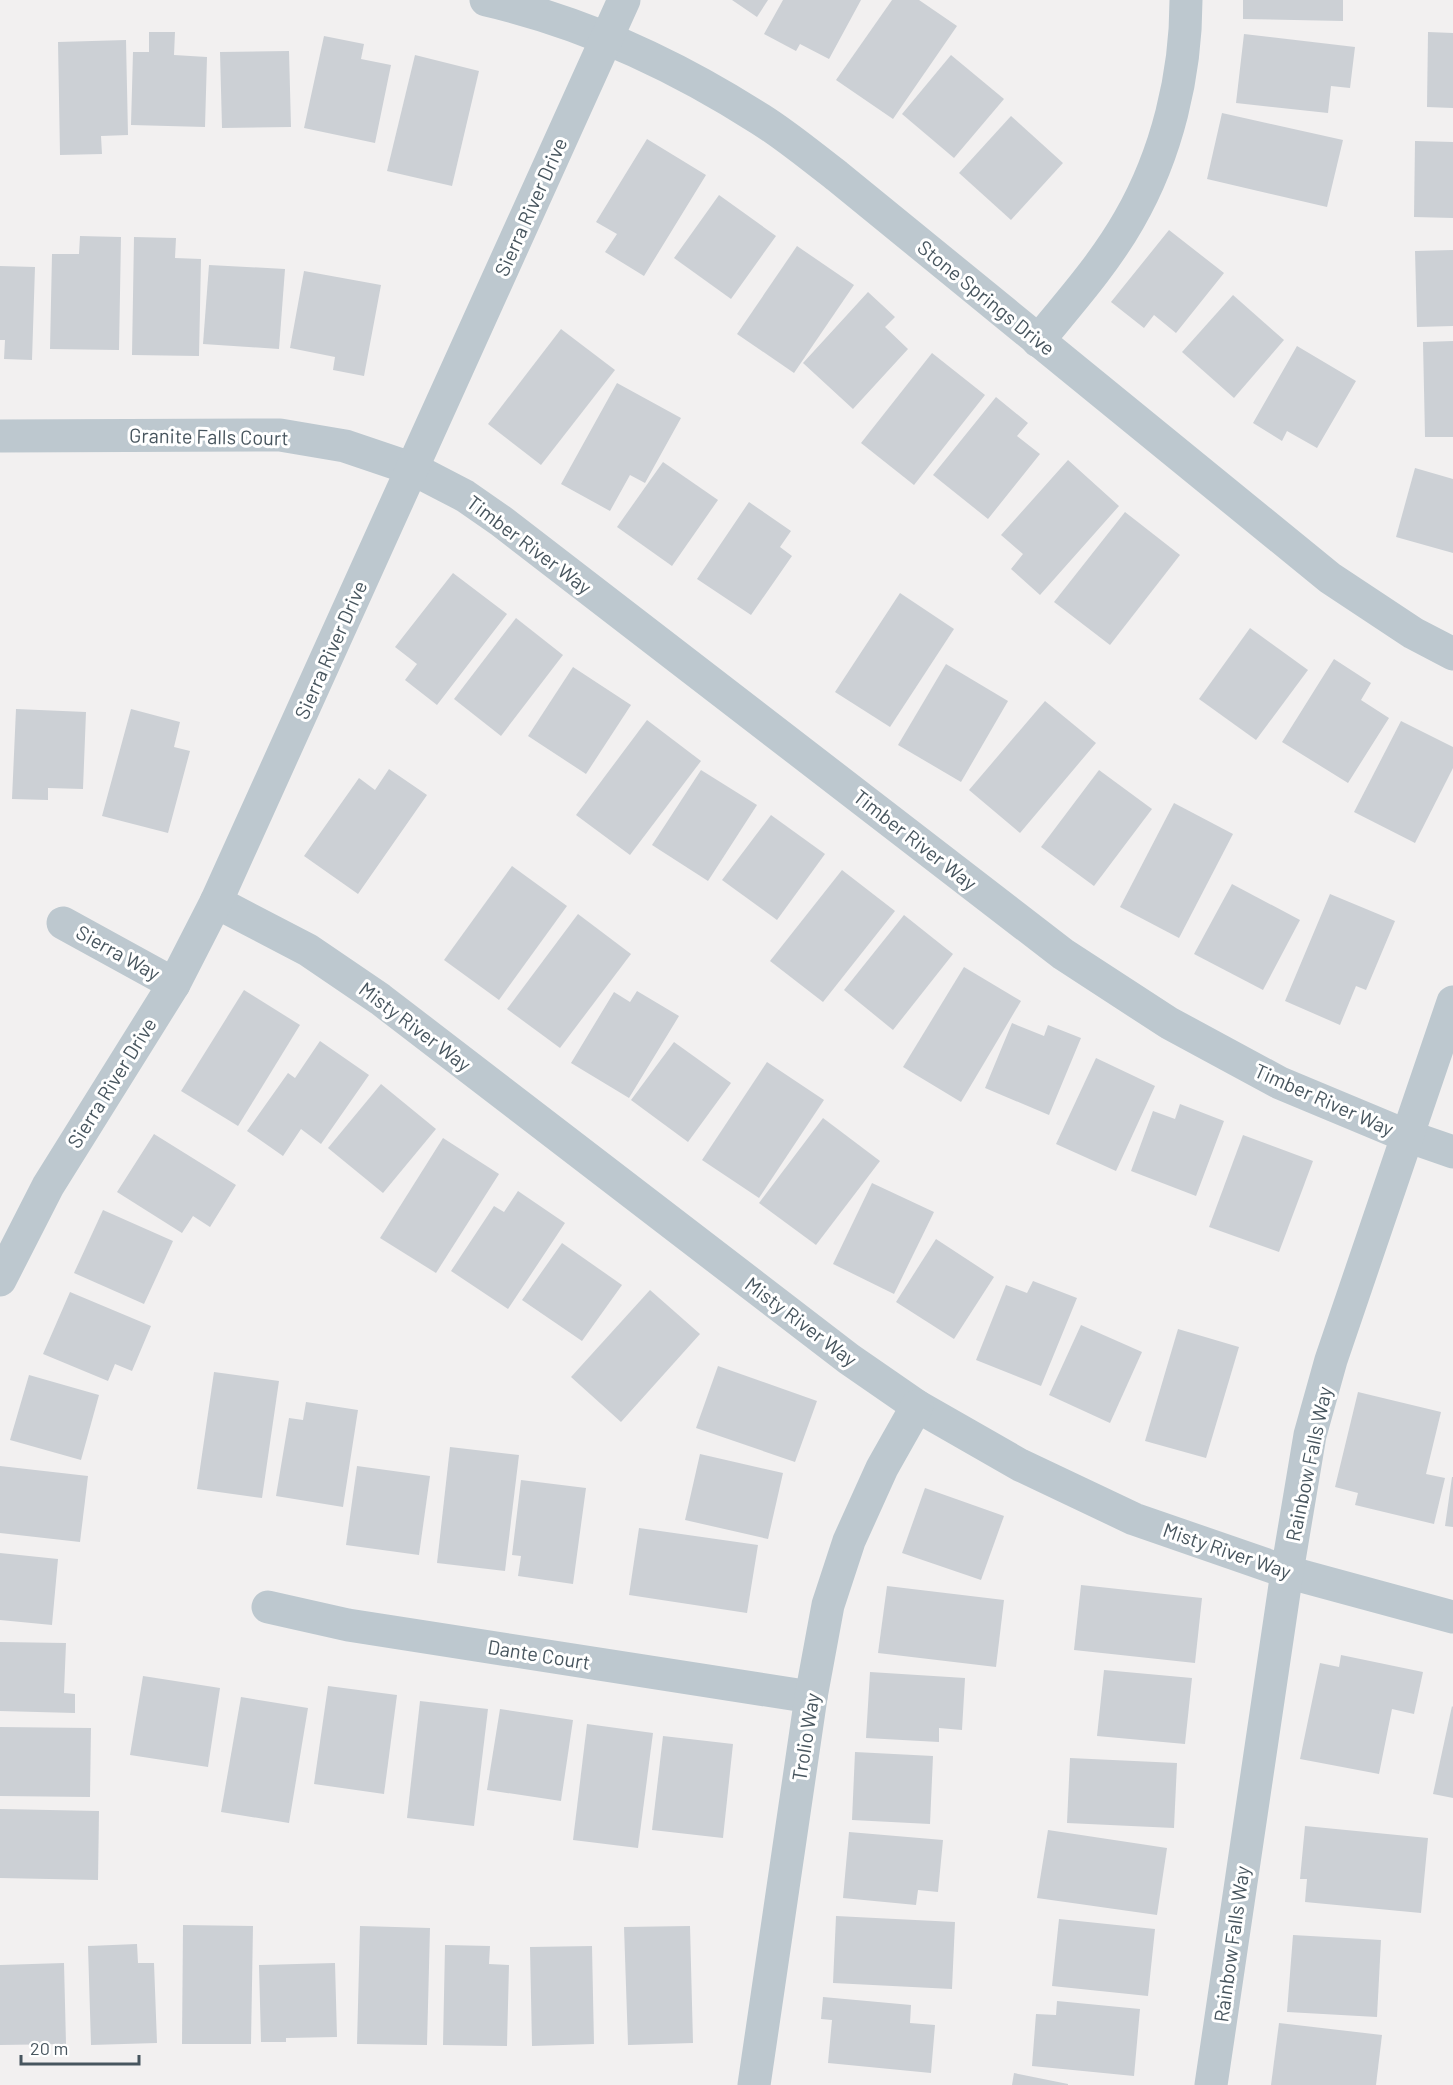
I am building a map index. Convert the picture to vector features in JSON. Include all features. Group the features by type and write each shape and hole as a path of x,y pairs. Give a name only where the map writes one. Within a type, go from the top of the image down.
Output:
{"street":[{"name":"Stone Springs Drive","path":"486,0 519,7 607,39 679,72 761,120 837,176 1330,578 1413,633 1453,654"},
{"name":"Sierra River Drive","path":"0,1280 48,1186 174,984 216,902 624,0"},
{"path":"1038,341 1099,266 1130,220 1156,163 1175,103 1186,32 1186,0"},
{"name":"Granite Falls Court","path":"0,436 280,435 345,446 413,469"},
{"name":"Timber River Way","path":"413,469 465,496 501,521 1063,954 1169,1023 1280,1083 1407,1137 1453,1152"},
{"name":"Misty River Way","path":"216,902 308,950 381,999 849,1359 917,1406 1020,1465 1134,1519 1287,1572 1453,1617"},
{"name":"Sierra Way","path":"63,922 174,984"},
{"name":"Rainbow Falls Way","path":"1211,2085 1287,1572 1310,1435 1331,1360 1453,1002"},
{"name":"Trolio Way","path":"754,2085 828,1605 849,1541 882,1468 917,1406"},
{"name":"Dante Court","path":"268,1607 348,1625 812,1697"}],"building":[{"path":"732,0 768,0 757,17"},
{"path":"783,0 861,0 829,59 800,44 796,51 764,34"},
{"path":"892,0 919,0 957,26 893,119 836,80"},
{"path":"1243,0 1343,0 1343,21 1243,19"},
{"path":"149,32 175,32 174,55 207,57 205,127 131,125 133,52 149,52"},
{"path":"1428,32 1453,33 1453,108 1427,107"},
{"path":"1244,34 1355,47 1350,88 1331,86 1328,113 1236,103"},
{"path":"324,36 364,44 361,59 391,65 375,143 304,128"},
{"path":"126,40 128,135 101,136 102,154 60,155 58,42"},
{"path":"289,51 291,127 222,128 220,52"},
{"path":"415,55 479,71 452,186 387,171"},
{"path":"951,55 1004,99 954,158 902,114"},
{"path":"1222,113 1343,140 1327,207 1207,179"},
{"path":"1011,116 1063,163 1011,220 959,173"},
{"path":"647,139 706,175 644,276 605,252 617,234 596,222"},
{"path":"1415,141 1453,142 1453,218 1414,217"},
{"path":"719,195 776,236 731,299 674,258"},
{"path":"1169,230 1224,273 1176,333 1154,315 1144,328 1111,302"},
{"path":"80,236 121,237 119,350 50,349 52,254 79,254"},
{"path":"134,237 176,238 175,258 201,259 199,356 132,355"},
{"path":"797,246 854,285 794,373 737,334"},
{"path":"1453,250 1453,326 1417,327 1415,251"},
{"path":"209,265 285,269 279,349 203,344"},
{"path":"0,266 35,267 32,360 4,359 5,340 0,340"},
{"path":"304,271 381,285 364,376 333,370 335,357 290,348"},
{"path":"868,292 895,317 885,327 908,349 853,409 803,363"},
{"path":"1233,295 1284,340 1234,398 1182,352"},
{"path":"561,329 615,370 541,465 488,424"},
{"path":"1453,341 1453,437 1425,437 1423,342"},
{"path":"1297,346 1356,381 1317,448 1287,431 1282,441 1253,423"},
{"path":"932,353 985,395 914,485 861,443"},
{"path":"617,383 681,418 645,483 630,475 610,511 561,484"},
{"path":"996,397 1028,423 1017,436 1040,454 988,519 933,475"},
{"path":"1068,460 1119,506 1040,595 1011,569 1023,554 1001,535"},
{"path":"663,462 718,500 672,566 617,527"},
{"path":"1415,468 1453,479 1453,553 1396,537"},
{"path":"749,502 791,531 780,547 792,556 751,615 697,579"},
{"path":"1125,512 1180,555 1110,645 1054,602"},
{"path":"453,573 507,614 437,705 405,680 417,664 395,647"},
{"path":"900,593 954,629 890,727 835,692"},
{"path":"516,618 563,655 501,736 454,699"},
{"path":"1250,628 1308,670 1256,740 1199,699"},
{"path":"1334,659 1371,683 1361,700 1389,718 1348,783 1282,742"},
{"path":"946,664 1008,701 961,782 898,745"},
{"path":"573,667 631,705 586,774 528,736"},
{"path":"1045,701 1096,743 1020,833 969,790"},
{"path":"16,709 86,712 83,789 48,788 48,800 12,799"},
{"path":"131,709 180,722 174,747 190,751 168,833 102,816"},
{"path":"647,720 701,761 630,855 576,815"},
{"path":"1401,721 1453,747 1453,768 1415,843 1354,812"},
{"path":"389,769 427,795 358,894 304,856 359,778 375,790"},
{"path":"701,770 757,805 708,881 652,845"},
{"path":"1099,770 1152,809 1094,886 1041,847"},
{"path":"1174,803 1233,834 1179,938 1120,907"},
{"path":"771,815 825,854 777,920 722,880"},
{"path":"512,866 567,906 499,1000 444,960"},
{"path":"842,870 895,911 823,1002 770,961"},
{"path":"1232,884 1300,920 1263,990 1194,954"},
{"path":"1330,894 1395,921 1366,990 1356,986 1340,1025 1285,1001"},
{"path":"578,914 631,954 560,1048 507,1009"},
{"path":"904,915 953,954 893,1030 844,990"},
{"path":"964,967 1021,1001 961,1102 903,1067"},
{"path":"244,990 300,1025 238,1126 181,1091"},
{"path":"637,991 679,1016 629,1098 571,1063 614,992 630,1002"},
{"path":"1012,1023 1044,1036 1048,1025 1081,1038 1049,1115 985,1088"},
{"path":"320,1041 369,1075 321,1144 301,1129 283,1156 247,1131 288,1073 295,1078"},
{"path":"674,1042 731,1083 688,1142 631,1100"},
{"path":"1096,1058 1155,1086 1116,1171 1056,1144"},
{"path":"767,1062 824,1100 759,1198 702,1160"},
{"path":"381,1084 436,1129 383,1193 328,1148"},
{"path":"1180,1104 1224,1121 1196,1196 1131,1171 1153,1111 1175,1119"},
{"path":"823,1118 880,1161 816,1245 759,1203"},
{"path":"154,1134 236,1185 210,1227 193,1216 182,1233 117,1192"},
{"path":"1243,1135 1313,1161 1279,1252 1209,1227"},
{"path":"443,1138 499,1174 436,1273 380,1238"},
{"path":"872,1183 934,1212 894,1294 833,1264"},
{"path":"518,1191 565,1223 508,1309 451,1271 494,1206 504,1212"},
{"path":"103,1210 173,1241 144,1304 74,1273"},
{"path":"936,1239 994,1277 954,1339 896,1302"},
{"path":"562,1243 622,1285 582,1341 522,1300"},
{"path":"1033,1281 1077,1298 1041,1386 976,1360 1006,1285 1027,1293"},
{"path":"650,1290 700,1334 621,1422 571,1377"},
{"path":"70,1292 151,1326 132,1371 115,1364 108,1381 43,1354"},
{"path":"1081,1325 1142,1352 1110,1423 1049,1395"},
{"path":"1178,1329 1239,1347 1206,1458 1145,1441"},
{"path":"718,1366 817,1401 795,1462 696,1428"},
{"path":"214,1372 279,1381 262,1498 197,1489"},
{"path":"29,1375 99,1395 81,1460 10,1440"},
{"path":"1358,1392 1441,1412 1426,1474 1445,1478 1434,1524 1355,1505 1358,1493 1335,1487"},
{"path":"306,1402 358,1410 343,1507 276,1496 289,1418 303,1420"},
{"path":"450,1447 519,1455 505,1571 437,1563"},
{"path":"700,1454 783,1473 768,1539 685,1520"},
{"path":"0,1466 88,1476 80,1542 0,1533"},
{"path":"357,1466 430,1476 419,1555 346,1545"},
{"path":"1453,1477 1453,1527 1445,1526"},
{"path":"521,1480 586,1488 573,1584 518,1576 521,1556 512,1555"},
{"path":"925,1488 1004,1516 981,1580 902,1553"},
{"path":"639,1528 758,1545 747,1613 629,1595"},
{"path":"0,1553 58,1559 52,1625 0,1620"},
{"path":"1081,1585 1202,1598 1195,1663 1074,1650"},
{"path":"887,1586 1004,1600 996,1667 878,1653"},
{"path":"0,1642 66,1643 64,1693 75,1694 75,1713 0,1711"},
{"path":"1341,1655 1423,1672 1414,1714 1392,1709 1379,1774 1300,1759 1320,1663 1339,1667"},
{"path":"1104,1670 1192,1678 1185,1744 1097,1736"},
{"path":"870,1672 965,1678 962,1730 939,1728 939,1742 866,1738"},
{"path":"143,1676 220,1688 208,1767 130,1755"},
{"path":"328,1686 397,1695 384,1794 314,1784"},
{"path":"241,1697 308,1708 289,1823 221,1812"},
{"path":"420,1701 488,1709 474,1826 407,1818"},
{"path":"1453,1707 1453,1798 1433,1794"},
{"path":"500,1709 573,1720 561,1801 487,1790"},
{"path":"587,1724 653,1733 638,1848 573,1840"},
{"path":"0,1727 91,1728 90,1797 0,1796"},
{"path":"663,1736 733,1744 723,1838 652,1830"},
{"path":"855,1752 933,1756 930,1824 852,1820"},
{"path":"1070,1758 1177,1763 1174,1828 1067,1823"},
{"path":"0,1809 99,1811 98,1880 0,1878"},
{"path":"1305,1826 1428,1838 1421,1913 1305,1902 1307,1879 1300,1879"},
{"path":"1048,1830 1167,1848 1157,1915 1037,1898"},
{"path":"849,1832 943,1840 938,1892 918,1890 916,1905 843,1898"},
{"path":"836,1916 955,1922 952,1989 833,1983"},
{"path":"1059,1919 1155,1929 1148,1996 1052,1986"},
{"path":"183,1925 253,1926 251,2044 182,2044"},
{"path":"360,1926 430,1928 427,2045 357,2044"},
{"path":"690,1926 693,2043 628,2045 624,1927"},
{"path":"1293,1935 1381,1940 1377,2017 1287,2012"},
{"path":"137,1944 138,1963 154,1963 157,2043 91,2045 88,1946"},
{"path":"445,1945 490,1946 489,1964 509,1965 507,2046 443,2045"},
{"path":"592,1946 594,2044 532,2046 530,1947"},
{"path":"64,1963 66,2044 0,2045 0,1965"},
{"path":"335,1963 337,2037 286,2038 286,2042 261,2042 259,1965"},
{"path":"823,1997 911,2005 910,2023 935,2025 931,2073 828,2063 832,2020 821,2019"},
{"path":"1057,2001 1140,2009 1134,2076 1032,2066 1036,2014 1056,2015"},
{"path":"1279,2023 1382,2035 1376,2085 1271,2085"},
{"path":"1014,2073 1068,2084 1068,2085 1012,2085"}]}
